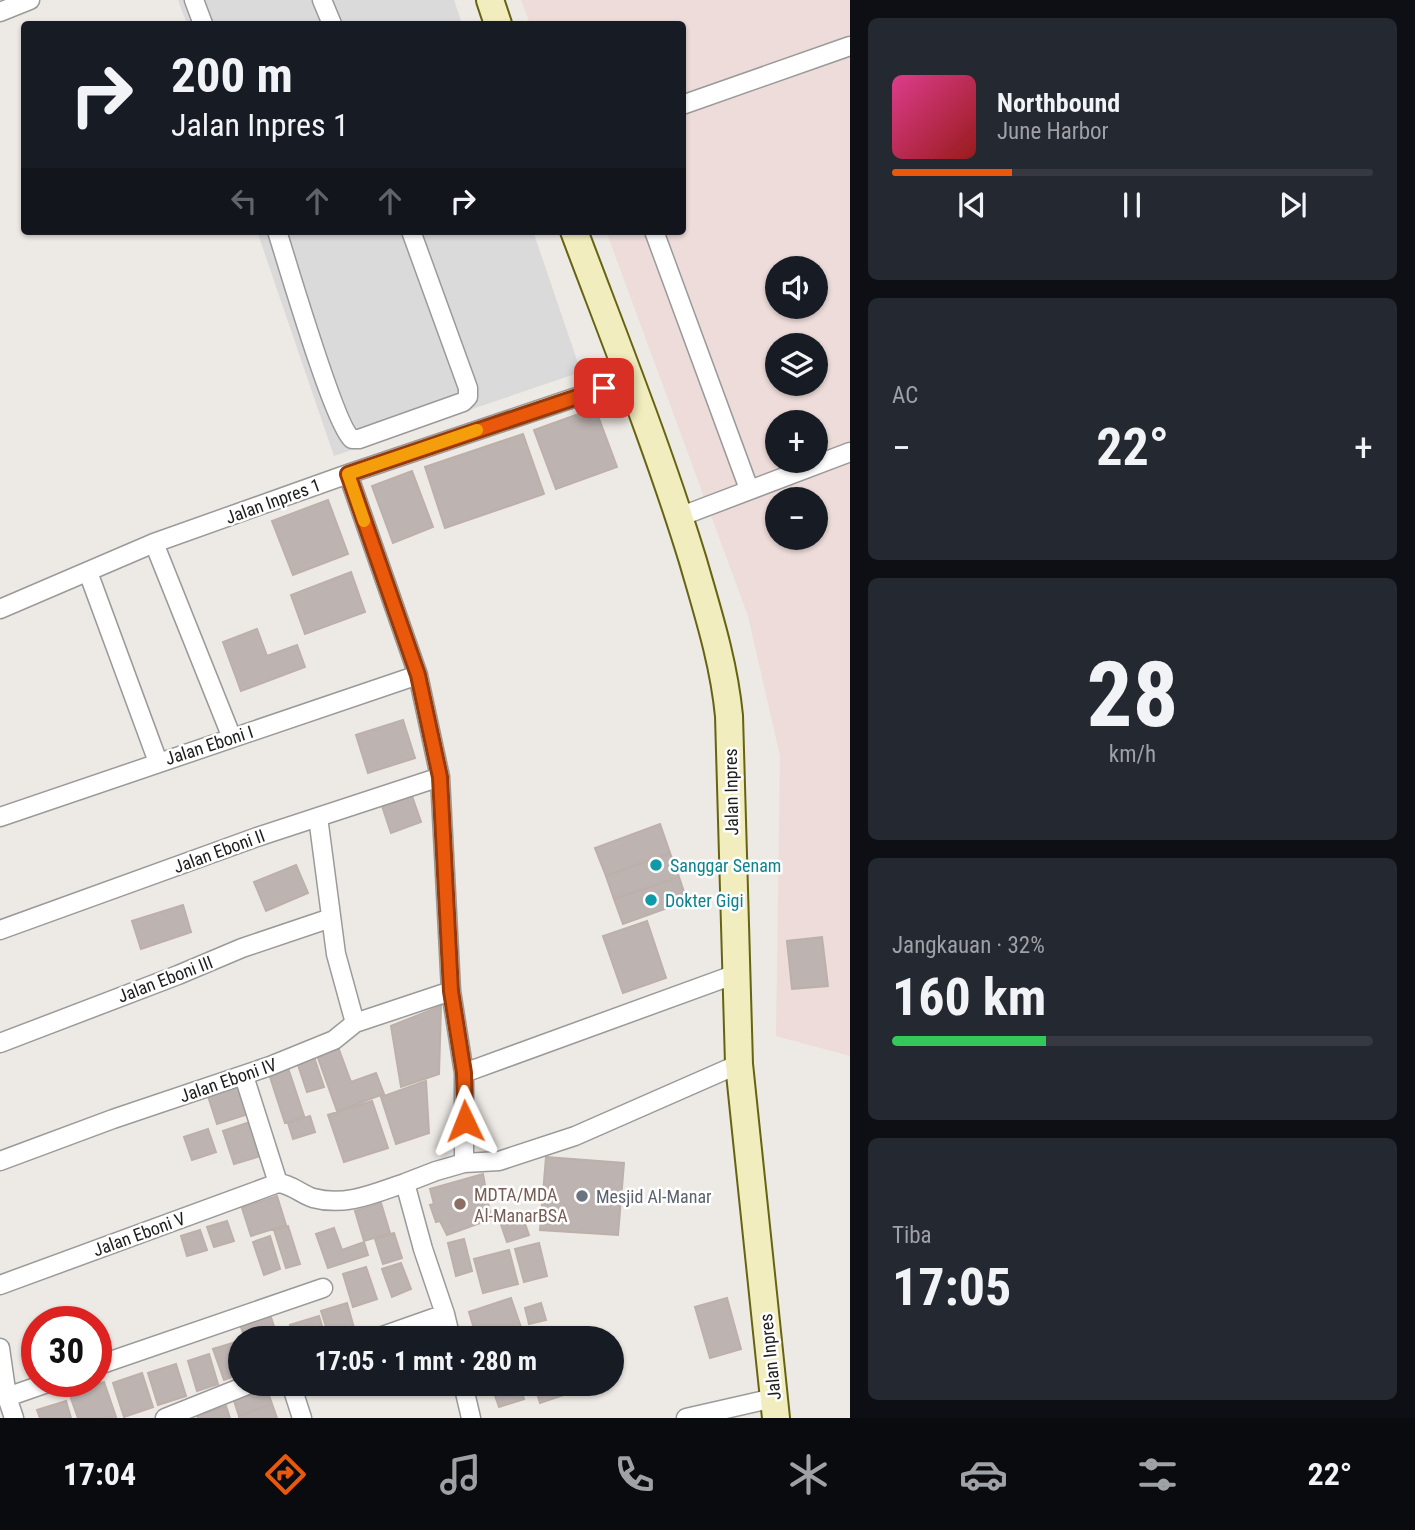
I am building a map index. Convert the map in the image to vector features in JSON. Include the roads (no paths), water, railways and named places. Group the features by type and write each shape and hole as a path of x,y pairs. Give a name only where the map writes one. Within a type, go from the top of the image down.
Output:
{"main road":[{"path":"489,0 497,21"},
{"name":"Jalan Inpres","path":"576,235 679,517 717,641 726,681 739,1064 775,1408"}],"street":[{"path":"0,12 30,0"},
{"path":"194,0 202,21"},
{"path":"322,0 331,21"},
{"path":"686,103 850,46"},
{"path":"278,235 326,384 348,436 359,439 463,402 468,397 468,388 412,235"},
{"path":"655,235 749,489"},
{"name":"Jalan Inpres 1","path":"0,608 154,543 630,379"},
{"path":"679,517 850,452"},
{"path":"348,474 418,675 440,777 451,991 464,1073 464,1163"},
{"path":"154,543 232,737"},
{"path":"88,572 158,762"},
{"name":"Jalan Eboni I","path":"0,817 418,675"},
{"name":"Jalan Eboni II","path":"0,930 318,817 440,777"},
{"path":"318,817 336,954 355,1023"},
{"name":"Jalan Eboni III","path":"0,1044 242,948 331,918"},
{"path":"464,1073 736,974"},
{"name":"Jalan Eboni IV","path":"0,1161 113,1119 244,1076 334,1040 355,1023 401,1010 451,991"},
{"path":"244,1076 278,1183 284,1183 312,1198 343,1202 464,1163 499,1161 575,1136 739,1064"},
{"name":"Jalan Eboni V","path":"0,1284 278,1183"},
{"path":"405,1183 448,1326"},
{"path":"112,1361 323,1288"},
{"path":"411,1326 445,1314"},
{"path":"0,1348 7,1397 14,1418"},
{"path":"7,1397 21,1392"},
{"path":"165,1418 228,1393"},
{"path":"295,1396 302,1418"},
{"path":"466,1396 471,1418"},
{"path":"686,1418 775,1408"}],"place":[{"name":"Sanggar Senam","path":"656,865"},
{"name":"Dokter Gigi","path":"651,900"},
{"name":"Mesjid Al-Manar","path":"582,1196"},
{"name":"MDTA/MDA Al-ManarBSA","path":"460,1204"}]}
